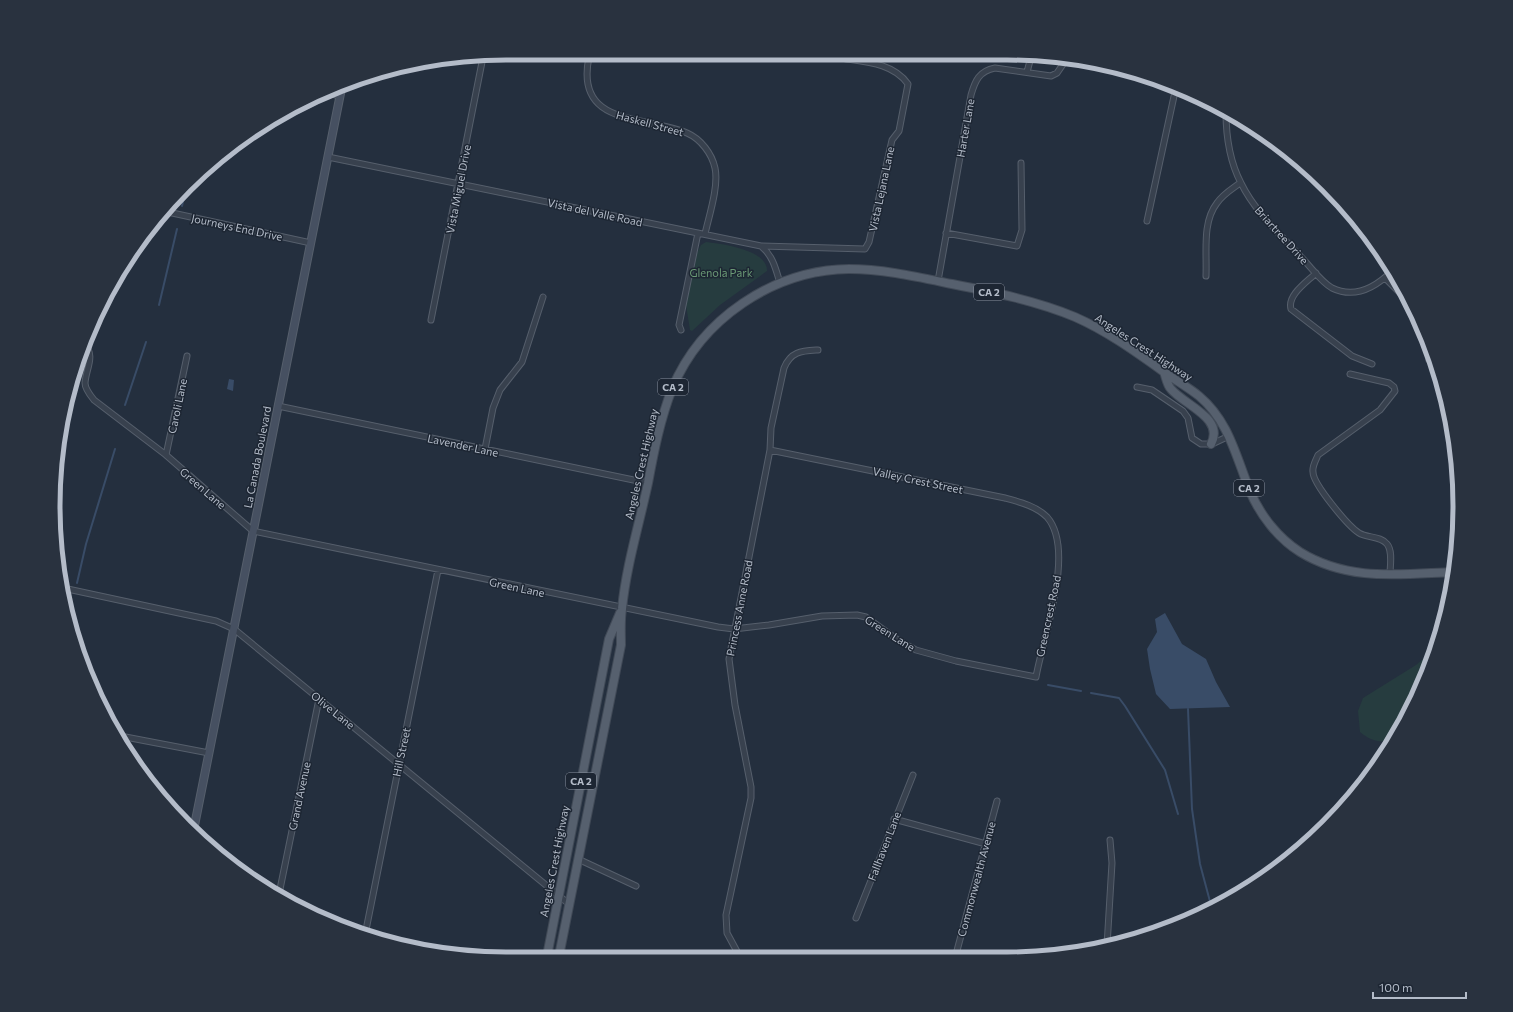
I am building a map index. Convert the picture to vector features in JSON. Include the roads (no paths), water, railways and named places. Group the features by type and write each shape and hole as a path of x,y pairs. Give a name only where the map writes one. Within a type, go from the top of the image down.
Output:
{"main road":[{"name":"Angeles Crest Highway","path":"560,952 621,645 622,609 662,416 673,385 695,348 732,309 755,295 780,283 817,273 850,269 878,271 938,281 1041,305 1082,320 1119,341 1197,395 1212,408 1229,436 1254,500 1270,525 1293,547 1333,568 1362,574 1448,572"},
{"path":"1164,372 1170,389 1199,411 1214,428 1215,436 1211,444"},
{"name":"Angeles Crest Highway","path":"547,952 609,640 622,609"}],"street":[{"name":"Haskell Street","path":"590,60 588,75 590,86 593,96 600,105 620,117 688,133 701,143 710,155 716,176 705,234"},
{"name":"Vista Lejana Lane","path":"854,60 877,63 903,76 908,84 899,131 892,140 869,242 865,249"},
{"name":"Vista Miguel Drive","path":"431,320 483,61"},
{"path":"1027,72 1030,61"},
{"name":"Harter Lane","path":"938,281 974,84 980,74 986,69 995,68 1051,76 1057,73 1063,64"},
{"name":"La Canada Boulevard","path":"195,825 341,92"},
{"path":"1146,221 1175,93"},
{"path":"334,94 340,96"},
{"name":"Briartree Drive","path":"1226,118 1228,144 1240,183 1255,206 1316,273 1332,288 1344,291 1368,290 1388,275"},
{"name":"Vista del Valle Road","path":"328,157 761,246 865,249"},
{"path":"946,233 1017,246 1022,230 1021,163"},
{"path":"1206,276 1207,225 1210,214 1216,203 1240,183"},
{"name":"Journeys End Drive","path":"170,213 311,243"},
{"path":"681,330 679,325 698,233"},
{"path":"761,246 767,251 772,260 780,283"},
{"path":"1316,273 1293,296 1290,304 1291,309 1352,356 1372,364"},
{"path":"1385,278 1396,290"},
{"path":"486,449 493,408 500,390 522,362 543,297"},
{"name":"Green Lane","path":"89,350 91,360 85,383 88,392 94,400 166,456 253,531 622,609 734,629 822,616 857,615 866,617 898,640 916,650 956,661 1036,677"},
{"name":"Princess Anne Road","path":"738,952 728,933 726,915 750,804 751,787 729,668 734,629 770,450 771,428 784,368 788,359 801,351 818,350"},
{"name":"Caroli Lane","path":"166,456 187,356"},
{"path":"1350,374 1393,385 1395,391 1393,396 1380,410 1318,455 1314,463 1313,472 1320,491 1330,499 1353,529 1360,534 1379,539 1387,544 1390,548 1390,574"},
{"path":"1137,387 1152,390 1183,411 1188,418 1192,438 1201,444 1211,444 1229,436"},
{"name":"Lavender Lane","path":"278,406 648,483"},
{"name":"Valley Crest Street","path":"770,450 1023,503 1036,509 1046,517 1056,531"},
{"name":"Greencrest Road","path":"1036,677 1040,652 1053,606 1060,554 1056,531"},
{"name":"Hill Street","path":"366,929 438,570"},
{"name":"Olive Lane","path":"68,589 216,621 234,629 569,904"},
{"name":"Grand Avenue","path":"279,890 319,698"},
{"path":"125,737 209,753"},
{"name":"Fallhaven Lane","path":"856,918 894,819 913,775"},
{"name":"Commonwealth Avenue","path":"956,952 997,801"},
{"path":"894,819 986,844"},
{"path":"1107,940 1112,863 1110,840"},
{"path":"578,859 636,886"}],"water":[{"path":"229,379 234,380 233,391 227,389"},
{"path":"1165,613 1182,644 1206,659 1216,682 1230,707 1170,709 1156,694 1147,649 1157,632 1155,619"}],"waterway":[{"path":"182,206 184,199"},
{"path":"159,305 177,229"},
{"path":"125,405 146,342"},
{"path":"77,583 86,544 115,449"},
{"path":"1048,685 1081,691"},
{"path":"1091,693 1119,698 1125,706 1165,770 1178,814"},
{"path":"1188,709 1192,809 1200,864 1210,903"}],"park label":[{"name":"Glenola Park","path":"721,272"}]}
